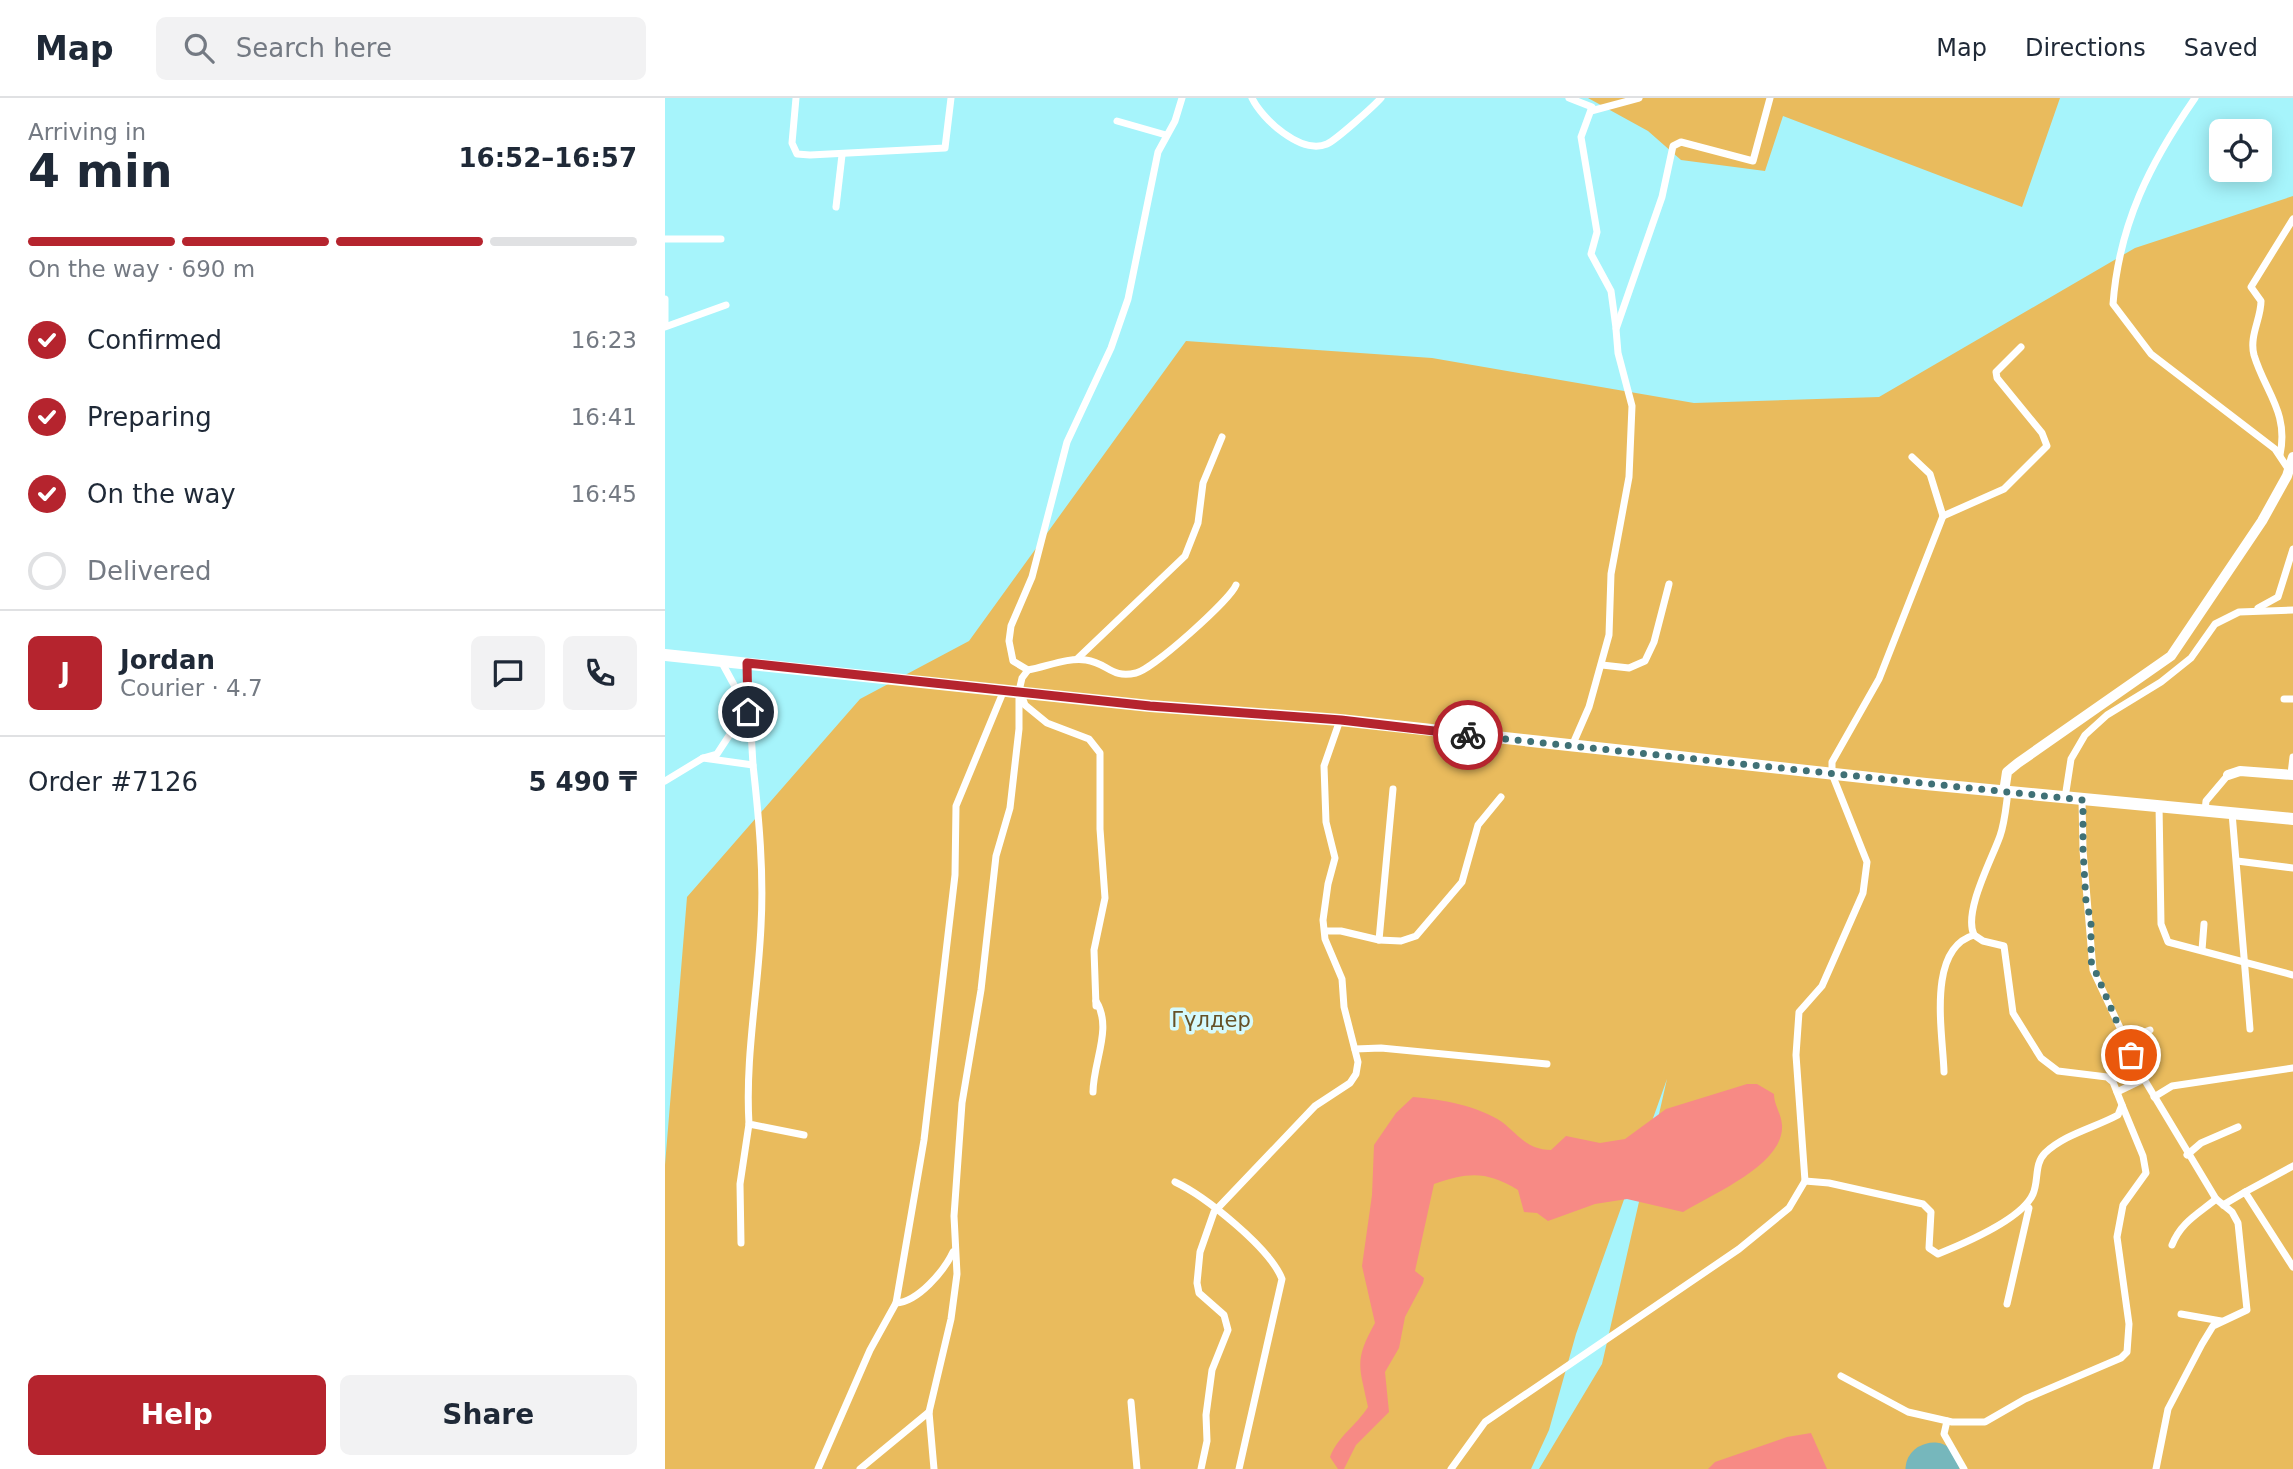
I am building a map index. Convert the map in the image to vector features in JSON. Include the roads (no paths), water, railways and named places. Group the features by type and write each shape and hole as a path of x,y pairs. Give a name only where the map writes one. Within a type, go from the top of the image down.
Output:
{"main road":[{"path":"665,655 1150,706 1341,720 1572,747 1758,763 1832,774 2293,819"}],"street":[{"path":"796,98 792,143 797,154 842,155 945,148 951,98"},
{"path":"1028,670 1013,661 1009,641 1011,626 1032,578 1067,442 1111,348 1128,299 1158,152 1175,121 1182,98"},
{"path":"1252,98 1257,108 1282,131 1302,142 1318,146 1331,142 1381,98"},
{"path":"1569,98 1592,107 1581,137 1597,232 1591,254 1611,291 1618,353 1632,407 1629,477 1611,574 1609,635 1590,708 1572,747"},
{"path":"1591,111 1639,98"},
{"path":"1616,328 1662,197 1673,146 1681,142 1753,161 1770,98"},
{"path":"2195,98 2165,142 2125,230 2118,252 2113,304 2151,354 2280,456 2291,470"},
{"path":"1117,121 1166,135"},
{"path":"836,207 842,155"},
{"path":"2280,456 2282,434 2278,411 2254,354 2254,332 2261,300 2251,287 2293,219"},
{"path":"665,239 721,239"},
{"path":"665,299 665,326 726,305"},
{"path":"1943,516 2004,489 2047,446 2042,433 1997,378 1999,366 2021,347"},
{"path":"1077,660 1185,555 1198,523 1203,483 1222,437"},
{"path":"1451,1469 1485,1422 1739,1250 1789,1208 1805,1181 1796,1055 1799,1012 1822,986 1863,893 1867,862 1832,774 1837,750 1879,679 1943,516 1930,474 1912,457"},
{"path":"1841,1376 1908,1412 1947,1421 1985,1422 2025,1399 2121,1358 2127,1352 2127,1294 2117,1252 2117,1237 2123,1205 2146,1173 2143,1156 2117,1092 2107,1077 2059,1071 2041,1058 2033,1042 2018,1024 2014,1013 2004,946 1983,942 1974,935 1972,922 1979,887 2002,832 2007,772 2171,656 2262,521 2291,470 2293,457"},
{"path":"2254,611 2278,597 2293,549"},
{"path":"1602,665 1629,668 1645,661 1654,642 1669,584"},
{"path":"934,1469 929,1412 951,1320 957,1274 954,1248 962,1103 981,990 996,856 1010,808 1022,678 1028,670 1077,660 1093,661 1113,674 1138,673 1150,667 1233,594 1236,585"},
{"path":"2066,798 2071,759 2085,735 2107,715 2161,682 2191,658 2215,624 2239,612 2293,610"},
{"path":"665,781 703,758 717,754 727,741 740,710 739,694 721,661"},
{"path":"741,1243 740,1184 749,1124 747,1086 761,926 762,838 753,765 747,663"},
{"path":"818,1469 855,1382 896,1303 924,1140 955,875 956,806 1005,689"},
{"path":"1020,691 1025,705 1047,723 1089,739 1100,753 1100,829 1105,898 1094,950 1096,1003 1103,1012 1103,1025 1093,1092"},
{"path":"1201,1469 1207,1441 1206,1415 1212,1370 1228,1330 1224,1314 1199,1293 1197,1283 1200,1252 1216,1207 1250,1176 1315,1106 1350,1083 1356,1074 1358,1062 1345,1007 1342,979 1327,945 1325,931 1325,901 1335,858 1326,821 1324,766 1341,720"},
{"path":"2205,811 2206,801 2228,775 2240,771 2292,774 2293,757"},
{"path":"703,758 753,765"},
{"path":"1379,940 1393,789"},
{"path":"1325,931 1379,940 1401,941 1416,936 1462,883 1478,825 1501,797"},
{"path":"2083,800 2083,850 2086,902 2091,920 2091,961 2123,1040 2154,1097 2187,1155 2219,1202 2232,1212 2238,1223 2247,1310 2213,1326 2202,1344 2168,1409 2156,1469"},
{"path":"2159,806 2161,924 2168,942 2293,975"},
{"path":"2232,812 2250,1029"},
{"path":"2237,861 2293,868"},
{"path":"2202,950 2204,924"},
{"path":"1944,1072 1941,974 1955,945 1974,935"},
{"path":"2123,1040 2150,1030"},
{"path":"1355,1049 1381,1048 1547,1064"},
{"path":"2154,1097 2172,1086 2293,1068"},
{"path":"2117,1092 2144,1079"},
{"path":"1805,1181 1829,1182 1923,1204 1931,1212 1929,1248 1938,1254 2003,1221 2026,1205 2035,1187 2038,1164 2047,1151 2080,1131 2117,1115 2122,1105"},
{"path":"749,1124 804,1135"},
{"path":"2187,1155 2201,1143 2238,1127"},
{"path":"2172,1245 2190,1217 2293,1166"},
{"path":"1175,1181 1216,1207 1266,1256 1282,1279 1239,1469"},
{"path":"2245,1192 2293,1267"},
{"path":"2007,1304 2026,1228 2029,1208 2026,1205"},
{"path":"896,1303 911,1298 924,1288 942,1268 954,1248"},
{"path":"2181,1314 2221,1321"},
{"path":"1131,1402 1137,1469"},
{"path":"860,1469 929,1412"},
{"path":"1947,1421 1944,1434 1964,1469"}],"park label":[{"name":"Гүлдер","path":"1211,1020"}]}
